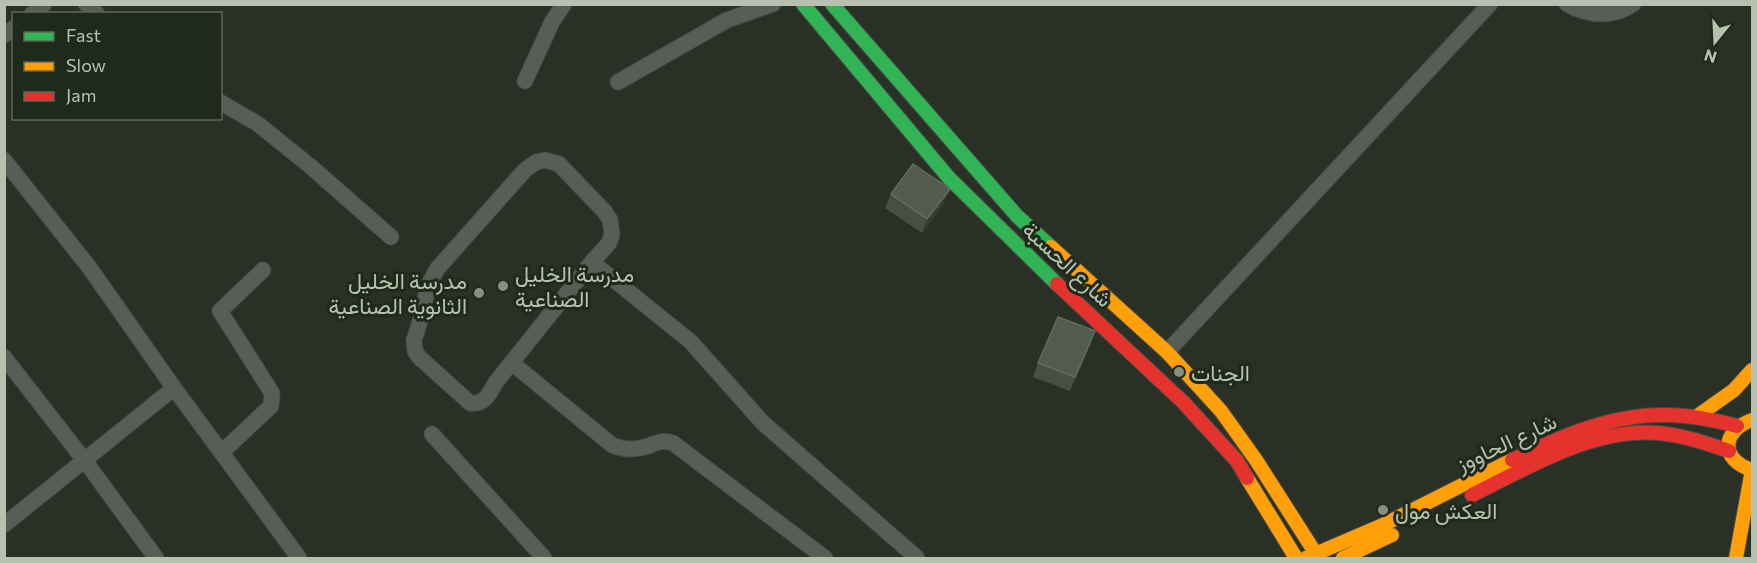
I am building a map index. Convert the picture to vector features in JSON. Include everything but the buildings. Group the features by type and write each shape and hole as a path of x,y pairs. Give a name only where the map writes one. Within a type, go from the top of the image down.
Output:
{"main road":[{"name":"شارع الحسبة","path":"803,4 949,178 1024,253 1183,402 1238,461 1296,558"},
{"name":"شارع الحسبة","path":"832,4 1017,216 1167,352 1221,411 1256,460 1312,557"},
{"path":"1696,417 1728,395 1749,376 1752,370"},
{"path":"1736,558 1752,470 1737,464 1729,451 1729,437 1745,423 1752,403"},
{"name":"شارع الحاووز","path":"1312,557 1398,519 1522,455 1576,433 1611,422 1667,414 1745,423"},
{"name":"شارع الحاووز","path":"1343,558 1553,456 1594,442 1626,434 1656,433 1690,438 1729,451"}],"street":[{"path":"525,81 552,22 564,4"},
{"path":"618,82 727,20 773,4"},
{"path":"1167,352 1490,4"},
{"path":"1567,4 1587,13 1600,14 1625,10 1633,4"},
{"path":"222,103 267,131 391,237"},
{"path":"4,160 89,267 174,388 299,558"},
{"path":"545,160 559,164 605,212 610,220 612,234 609,243 513,363 496,382 487,398 473,404 419,357 415,351 414,340 428,288 437,269 528,167 545,160"},
{"path":"592,262 691,342 763,423 917,558"},
{"path":"222,452 271,406 272,393 220,311 263,270"},
{"path":"4,357 85,461 156,558"},
{"path":"513,363 612,446 629,449 647,447 661,441 673,442 825,558"},
{"path":"4,525 174,388"},
{"path":"432,434 544,558"}],"traffic: fast":[{"path":"803,4 949,178 1057,284"},
{"path":"832,4 1017,216 1051,247"}],"traffic: slow":[{"path":"1051,247 1167,352 1221,411 1256,460 1316,554 1315,558"},
{"path":"1696,417 1734,390 1752,370"},
{"path":"1752,420 1734,431 1728,445 1734,460 1752,470"},
{"path":"1306,558 1383,525 1512,460"},
{"path":"1736,558 1752,470"},
{"path":"1247,478 1296,558"},
{"path":"1343,558 1392,535"}],"traffic: jam":[{"path":"1057,284 1183,402 1237,461 1247,478"},
{"path":"1512,460 1587,428 1627,418 1677,415 1737,426"},
{"path":"1472,495 1538,462 1585,443 1609,437 1633,433 1667,434 1729,451"}],"place":[{"name":"مدرسة الخليل الصناعية","path":"503,286"},
{"name":"مدرسة الخليل الثانوية الصناعية","path":"479,293"},
{"name":"الجنات","path":"1179,372"},
{"name":"العكش مول","path":"1383,510"}]}
